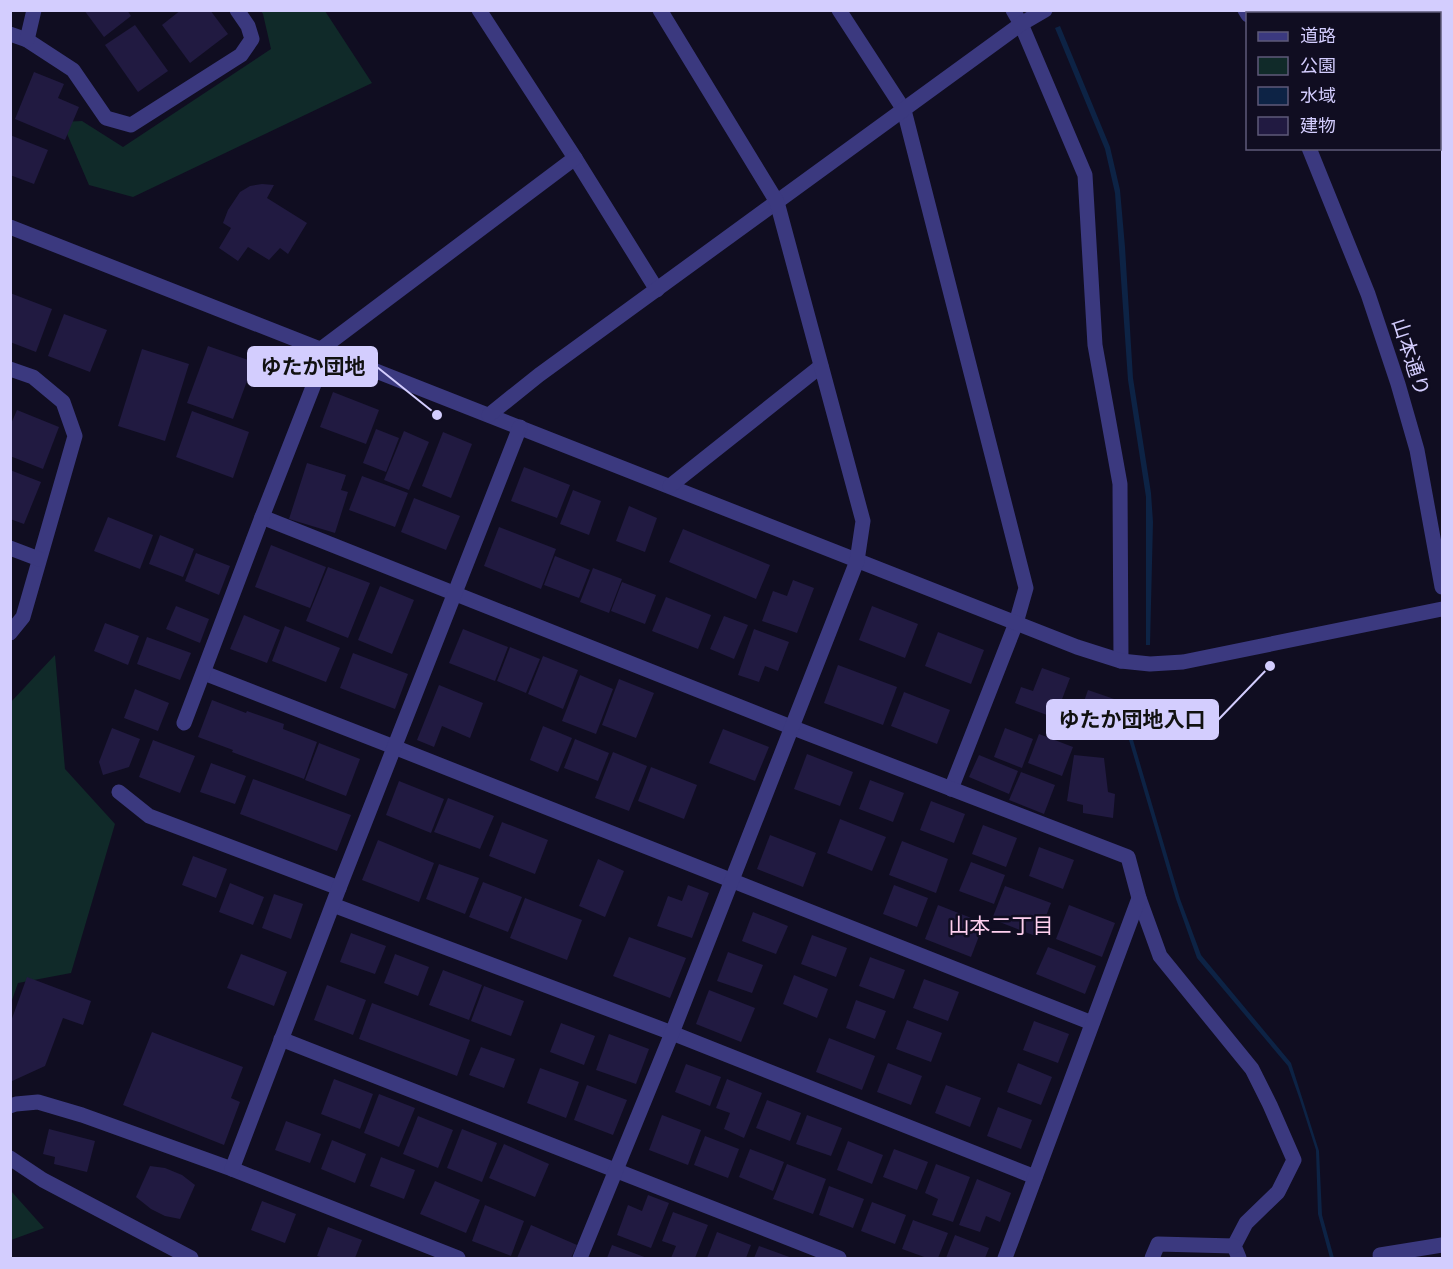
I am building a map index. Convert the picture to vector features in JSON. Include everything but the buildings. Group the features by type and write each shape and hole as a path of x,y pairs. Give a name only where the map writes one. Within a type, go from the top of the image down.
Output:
{"street":[{"path":"27,40 34,10"},
{"path":"10,34 27,40 73,70 106,118 131,125 241,55 252,39 248,26 237,10"},
{"path":"479,10 657,290"},
{"path":"580,1258 672,1033 857,561 862,521 777,202 660,10"},
{"path":"839,10 904,110 1026,588 1016,623 951,789"},
{"path":"1013,10 1085,175 1095,345 1120,484 1121,661"},
{"path":"489,416 539,375 1021,24 1045,10"},
{"name":"山本通り","path":"1310,150 1368,294 1398,384 1417,450 1443,587"},
{"path":"184,723 324,350 575,158"},
{"path":"10,227 1077,647 1121,661 1150,664 1183,662 1443,609"},
{"path":"670,486 821,366"},
{"path":"10,369 33,377 63,402 75,436 22,617 10,633"},
{"path":"232,1169 454,592 520,428"},
{"path":"262,517 791,727 1128,857 1139,898 1160,956 1252,1069 1294,1160 1278,1192 1246,1223 1236,1252 1158,1244 1152,1258"},
{"path":"10,548 39,559"},
{"path":"204,672 1092,1023"},
{"path":"119,792 149,816 339,888"},
{"path":"1005,1258 1139,898"},
{"path":"333,905 672,1033 1035,1176"},
{"path":"281,1039 838,1258"},
{"path":"10,1106 38,1102 82,1114 232,1169 458,1258"},
{"path":"10,1158 42,1180 191,1258"},
{"path":"1380,1255 1443,1245"}],"green space":[{"path":"261,11 325,11 372,83 133,197 89,185 62,122 82,121 123,147 271,49"},
{"path":"1442,11 1441,94 1441,12 1369,12"},
{"path":"55,655 65,769 115,824 71,973 18,983 11,1003 11,702"},
{"path":"11,1191 44,1228 11,1240"}],"water":[{"path":"1060,26 1110,147 1120,190 1133,378 1151,493 1153,522 1150,645 1146,645 1146,497 1128,380 1115,193 1105,149 1055,28"},
{"path":"1124,723 1128,723 1180,899 1201,955 1291,1063 1319,1151 1322,1215 1334,1258 1330,1258 1318,1214 1316,1150 1288,1066 1197,958 1176,899"}],"place":[{"name":"ゆたか団地","path":"437,415"},
{"name":"ゆたか団地入口","path":"1270,666"}],"district":[{"name":"山本二丁目","path":"1001,926"}]}
